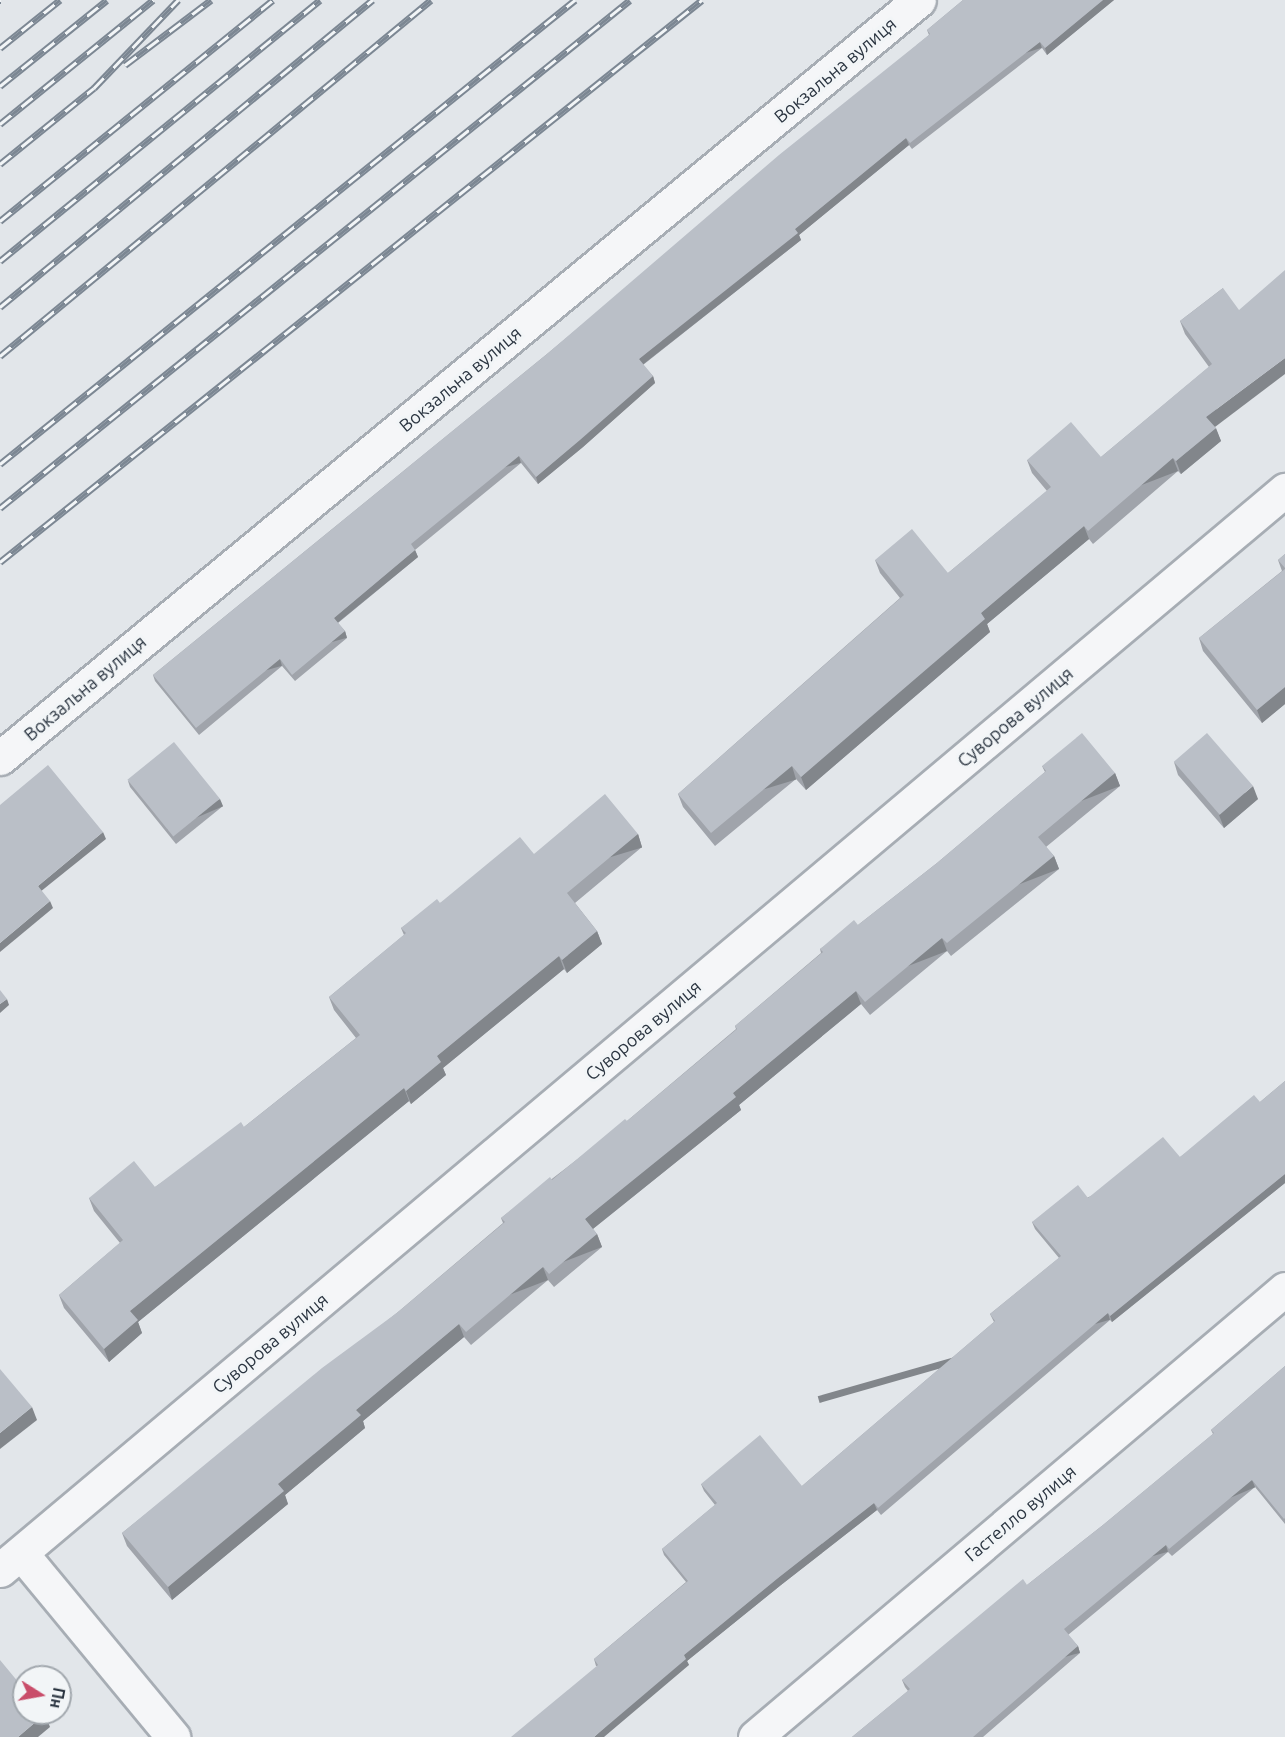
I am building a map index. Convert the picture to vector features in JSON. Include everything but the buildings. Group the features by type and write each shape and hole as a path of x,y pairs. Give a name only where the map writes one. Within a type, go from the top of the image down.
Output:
{"street":[{"name":"Вокзальна вулиця","path":"0,758 919,0"},
{"name":"Суворова вулиця","path":"10,1561 1285,490"},
{"name":"Гастелло вулиця","path":"754,1737 1285,1289"},
{"path":"10,1561 173,1737"}],"railway":[{"path":"0,48 60,0"},
{"path":"0,86 107,0"},
{"path":"0,124 153,0"},
{"path":"0,164 94,88 178,0"},
{"path":"125,65 211,0"},
{"path":"0,221 273,0"},
{"path":"0,261 320,0"},
{"path":"0,307 373,0"},
{"path":"0,356 431,0"},
{"path":"0,464 575,0"},
{"path":"0,508 630,0"},
{"path":"0,562 702,0"}]}
